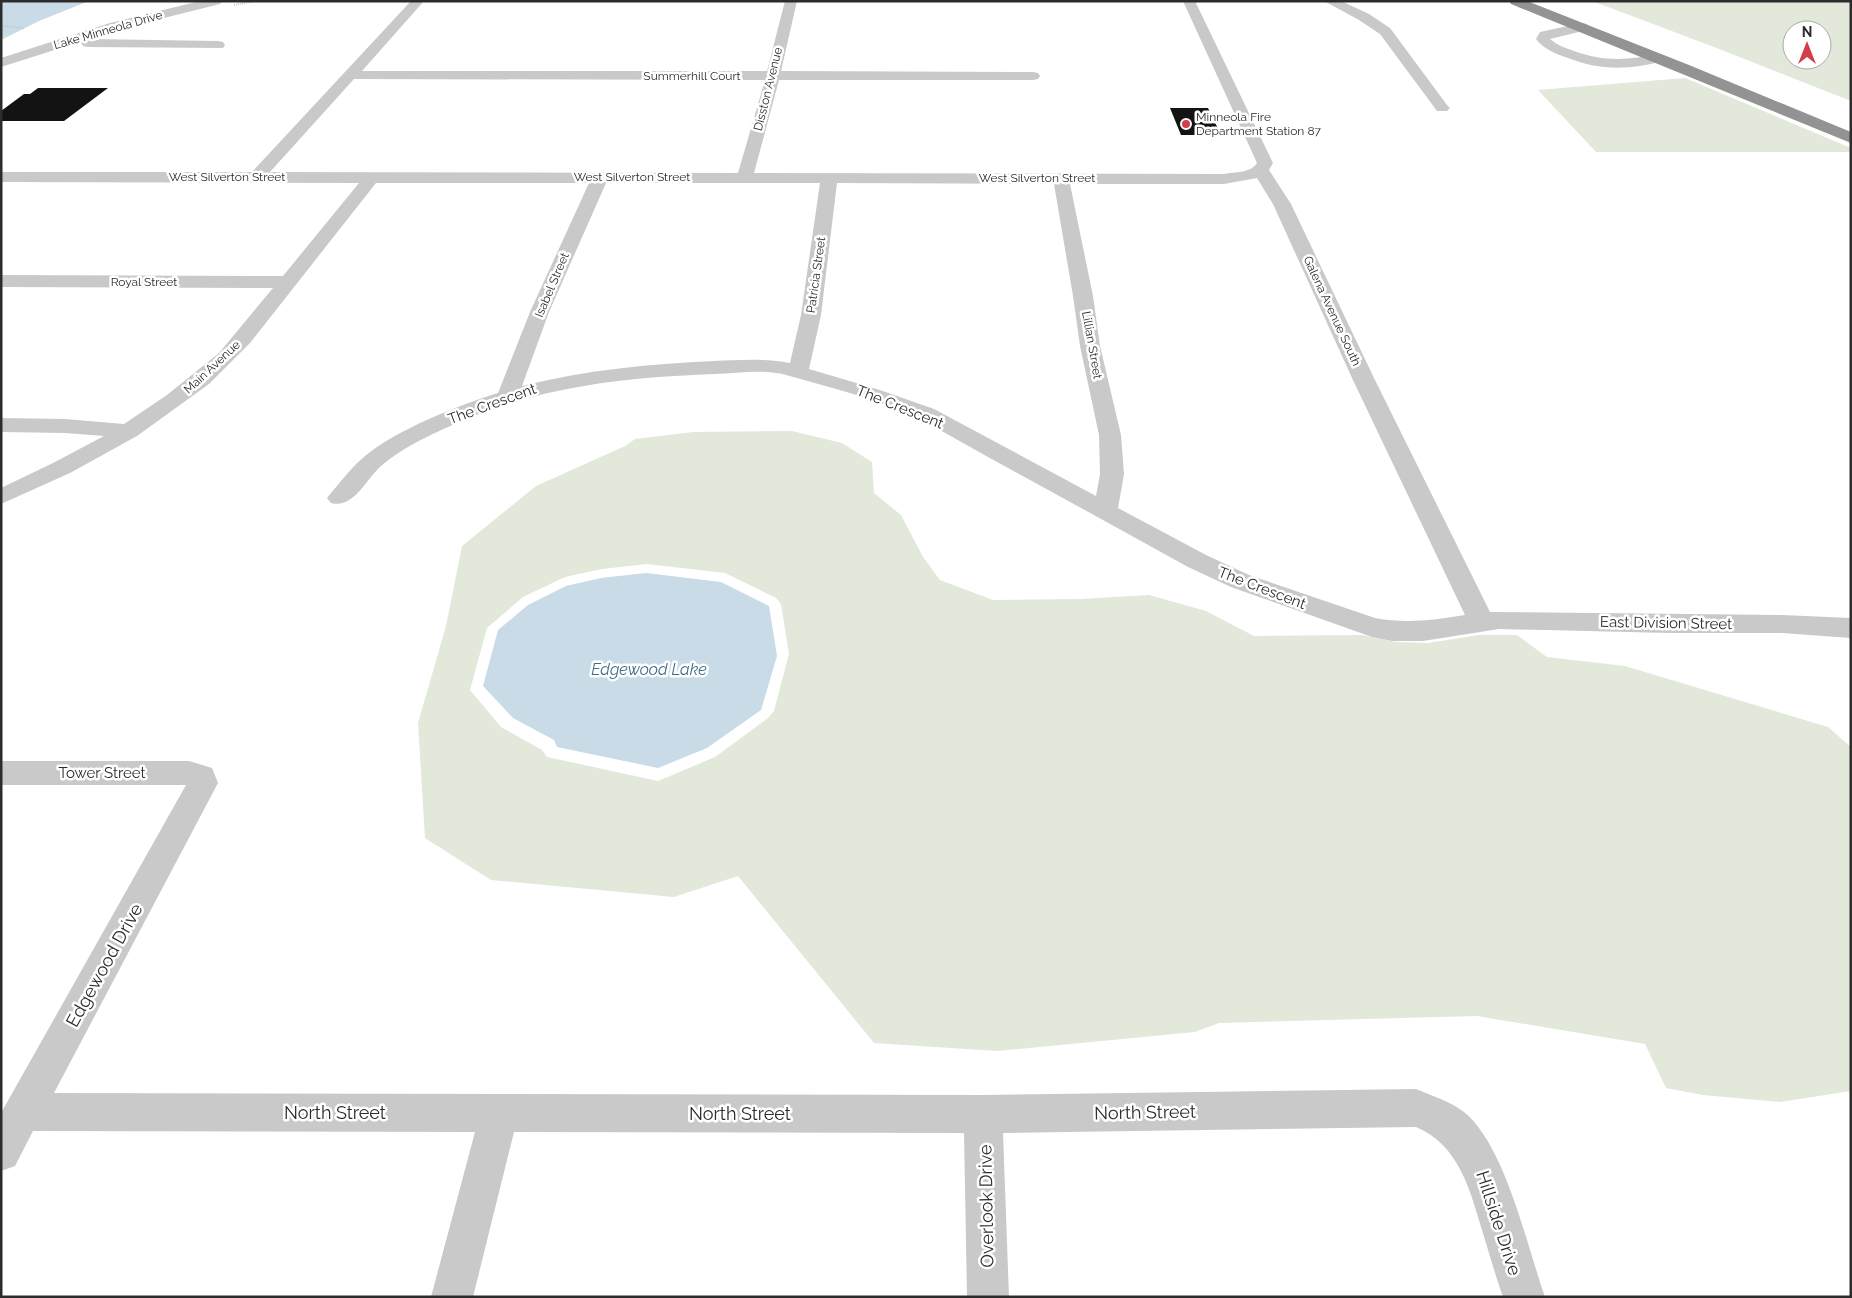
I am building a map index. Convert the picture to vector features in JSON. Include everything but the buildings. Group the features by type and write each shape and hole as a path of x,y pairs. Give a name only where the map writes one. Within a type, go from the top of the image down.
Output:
{"highway":[{"path":"1515,1 1659,58 1851,138"}],"street":[{"name":"Lake Minneola Drive","path":"1,63 62,42 141,19 216,1"},
{"path":"256,178 418,1"},
{"name":"Disston Avenue","path":"745,177 773,76 790,1"},
{"name":"Galena Avenue South","path":"1189,1 1265,163 1261,170 1282,204 1363,378 1482,622"},
{"path":"1330,1 1364,17 1385,31 1442,108"},
{"path":"1582,27 1545,35 1543,39 1548,46 1590,62 1624,65 1659,58"},
{"path":"62,42 218,45"},
{"name":"Summerhill Court","path":"351,75 1033,76"},
{"name":"West Silverton Street","path":"1,177 1224,179 1250,175 1261,170"},
{"name":"Main Avenue","path":"1,497 86,456 129,431 174,401 227,355 254,326 372,177"},
{"name":"Isabel Street","path":"508,395 520,359 560,263 600,177"},
{"name":"Patricia Street","path":"798,373 812,315 829,178"},
{"name":"Lillian Street","path":"1061,178 1083,296 1090,346 1110,435 1112,474 1106,511"},
{"name":"Royal Street","path":"1,281 288,282"},
{"name":"The Crescent","path":"339,498 373,462 392,448 467,411 508,395 560,382 619,373 765,366 798,373 887,398 926,414 1198,561 1240,581 1372,627 1423,631 1482,622"},
{"path":"1,425 65,426 129,431"},
{"name":"East Division Street","path":"1482,622 1499,620 1670,624 1782,624 1851,628"},
{"name":"Tower Street","path":"1,773 190,773 201,777"},
{"name":"Edgewood Drive","path":"1,1152 203,783 201,777"},
{"name":"North Street","path":"23,1112 983,1114 1416,1108 1434,1114 1452,1127"},
{"path":"452,1297 500,1112"},
{"name":"Overlook Drive","path":"983,1114 988,1297"},
{"name":"Hillside Drive","path":"1452,1127 1464,1139 1483,1169 1524,1297"}],"path":[{"path":"1,26 24,28"}],"shaded area":[{"path":"1592,1 1851,1 1851,101 1714,47"},
{"path":"1685,78 1851,148 1851,152 1596,152 1538,90"},
{"path":"792,431 842,443 872,462 874,493 901,515 923,557 940,580 993,600 1080,599 1149,595 1206,611 1254,636 1362,635 1396,642 1428,643 1479,635 1517,635 1547,657 1625,666 1828,727 1851,747 1851,1091 1780,1102 1703,1095 1666,1088 1645,1044 1477,1016 1219,1023 1195,1032 997,1051 874,1043 738,876 674,897 491,880 425,838 418,723 446,626 462,546 536,486 625,446 635,439 693,432","holes":["647,564 725,573 776,598 781,604 789,654 774,711 768,718 715,757 658,781 547,757 542,750 501,727 470,690 487,628 523,597 565,577 602,569"]}],"water":[{"path":"1,1 89,1 39,21 1,40"},
{"name":"Edgewood Lake","path":"646,573 721,582 769,606 777,656 761,710 707,748 658,768 557,747 554,740 513,718 483,686 498,630 528,605 566,586 601,578"}],"place":[{"name":"Minneola Fire Department Station 87","path":"1186,124"}]}
